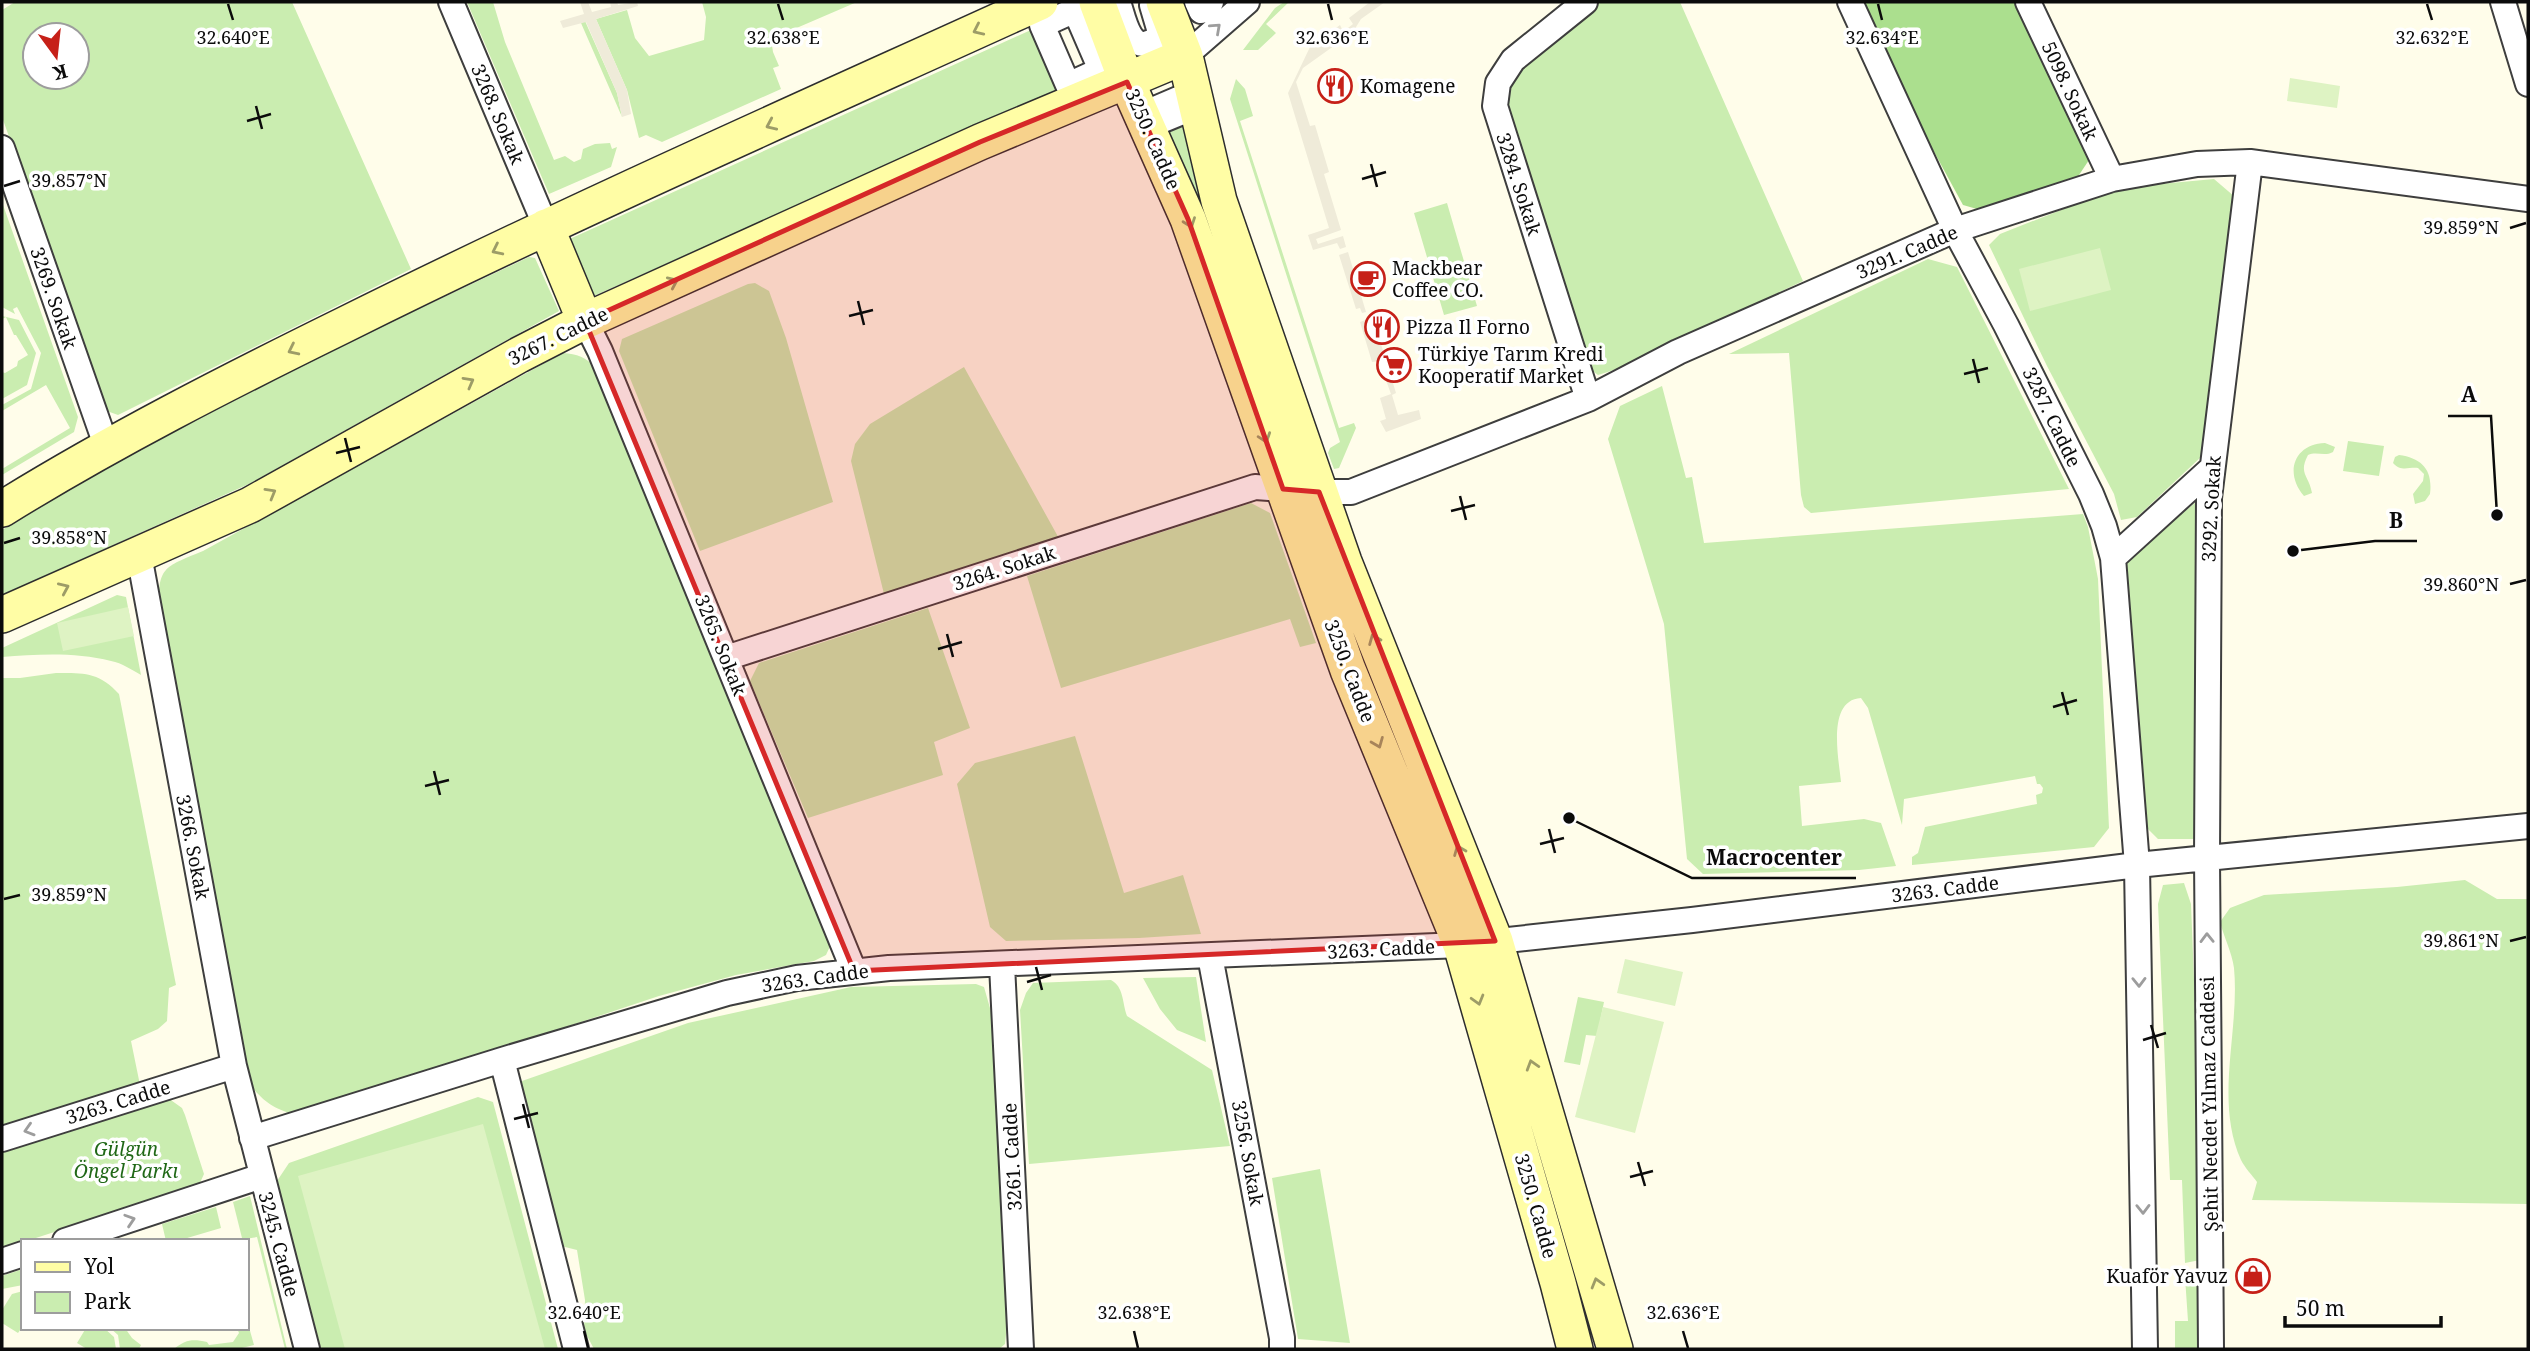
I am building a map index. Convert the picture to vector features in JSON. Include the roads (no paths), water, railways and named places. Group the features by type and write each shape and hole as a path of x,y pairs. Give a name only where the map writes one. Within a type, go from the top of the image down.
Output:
{"street":[{"name":"3268. Sokak","path":"451,2 546,227"},
{"path":"2,509 107,448 232,381 546,227 1040,2"},
{"name":"3250. Cadde","path":"1097,2 1114,76 1188,219 1348,670 1478,943 1575,1349"},
{"path":"1118,2 1131,38 1144,45 1154,41 1160,32 1151,2"},
{"name":"3250. Cadde","path":"1164,2 1185,56 1219,201 1478,943 1615,1349"},
{"path":"1197,2 1201,11 1211,2"},
{"path":"1185,56 1247,2"},
{"name":"3284. Sokak","path":"1585,2 1513,60 1498,83 1495,106 1588,399"},
{"name":"3287. Cadde","path":"1850,2 1955,230 2006,325 2104,526 2112,558 2137,865"},
{"name":"5098. Sokak","path":"2028,2 2112,179"},
{"path":"2503,2 2528,84"},
{"name":"3267. Cadde","path":"2,615 250,505 585,321 980,142 1114,76 1185,56"},
{"name":"3269. Sokak","path":"2,148 107,448"},
{"name":"3291. Cadde","path":"1319,492 1351,492 1588,399 1678,352 1955,230 2112,179 2197,164 2250,162 2528,199"},
{"name":"3292. Sokak","path":"2207,858 2208,533 2212,468 2250,162"},
{"path":"546,227 585,321"},
{"name":"3265. Sokak","path":"585,321 600,351 855,971"},
{"path":"2112,558 2212,468"},
{"name":"3264. Sokak","path":"726,659 1255,487 1283,489"},
{"path":"1283,489 1319,492"},
{"name":"3266. Sokak","path":"139,555 234,1066 252,1138"},
{"name":"3263. Cadde","path":"252,1138 727,993 797,978 855,971 1478,943 1706,919 2137,865 2528,827"},
{"name":"Şehit Necdet Yılmaz Caddesi","path":"2207,858 2211,1349"},
{"path":"2137,865 2145,1349"},
{"name":"3256. Sokak","path":"1210,957 1282,1349"},
{"name":"3261. Cadde","path":"1002,965 1021,1349"},
{"path":"502,1060 576,1349"},
{"name":"3263. Cadde","path":"2,1139 234,1066"},
{"name":"3245. Cadde","path":"252,1138 307,1349"},
{"path":"71,1239 262,1176"},
{"path":"2,1261 21,1255"}],"place":[{"name":"Komagene","path":"1335,86"},
{"name":"Mackbear Coffee CO.","path":"1368,279"},
{"name":"Pizza Il Forno","path":"1382,327"},
{"name":"Türkiye Tarım Kredi Kooperatif Market","path":"1394,365"},
{"name":"A","path":"2497,515"},
{"name":"B","path":"2293,551"},
{"name":"Macrocenter","path":"1569,818"},
{"name":"Kuaför Yavuz","path":"2253,1276"}],"park label":[{"name":"Gülgün Öngel Parkı","path":"126,1160"}]}
